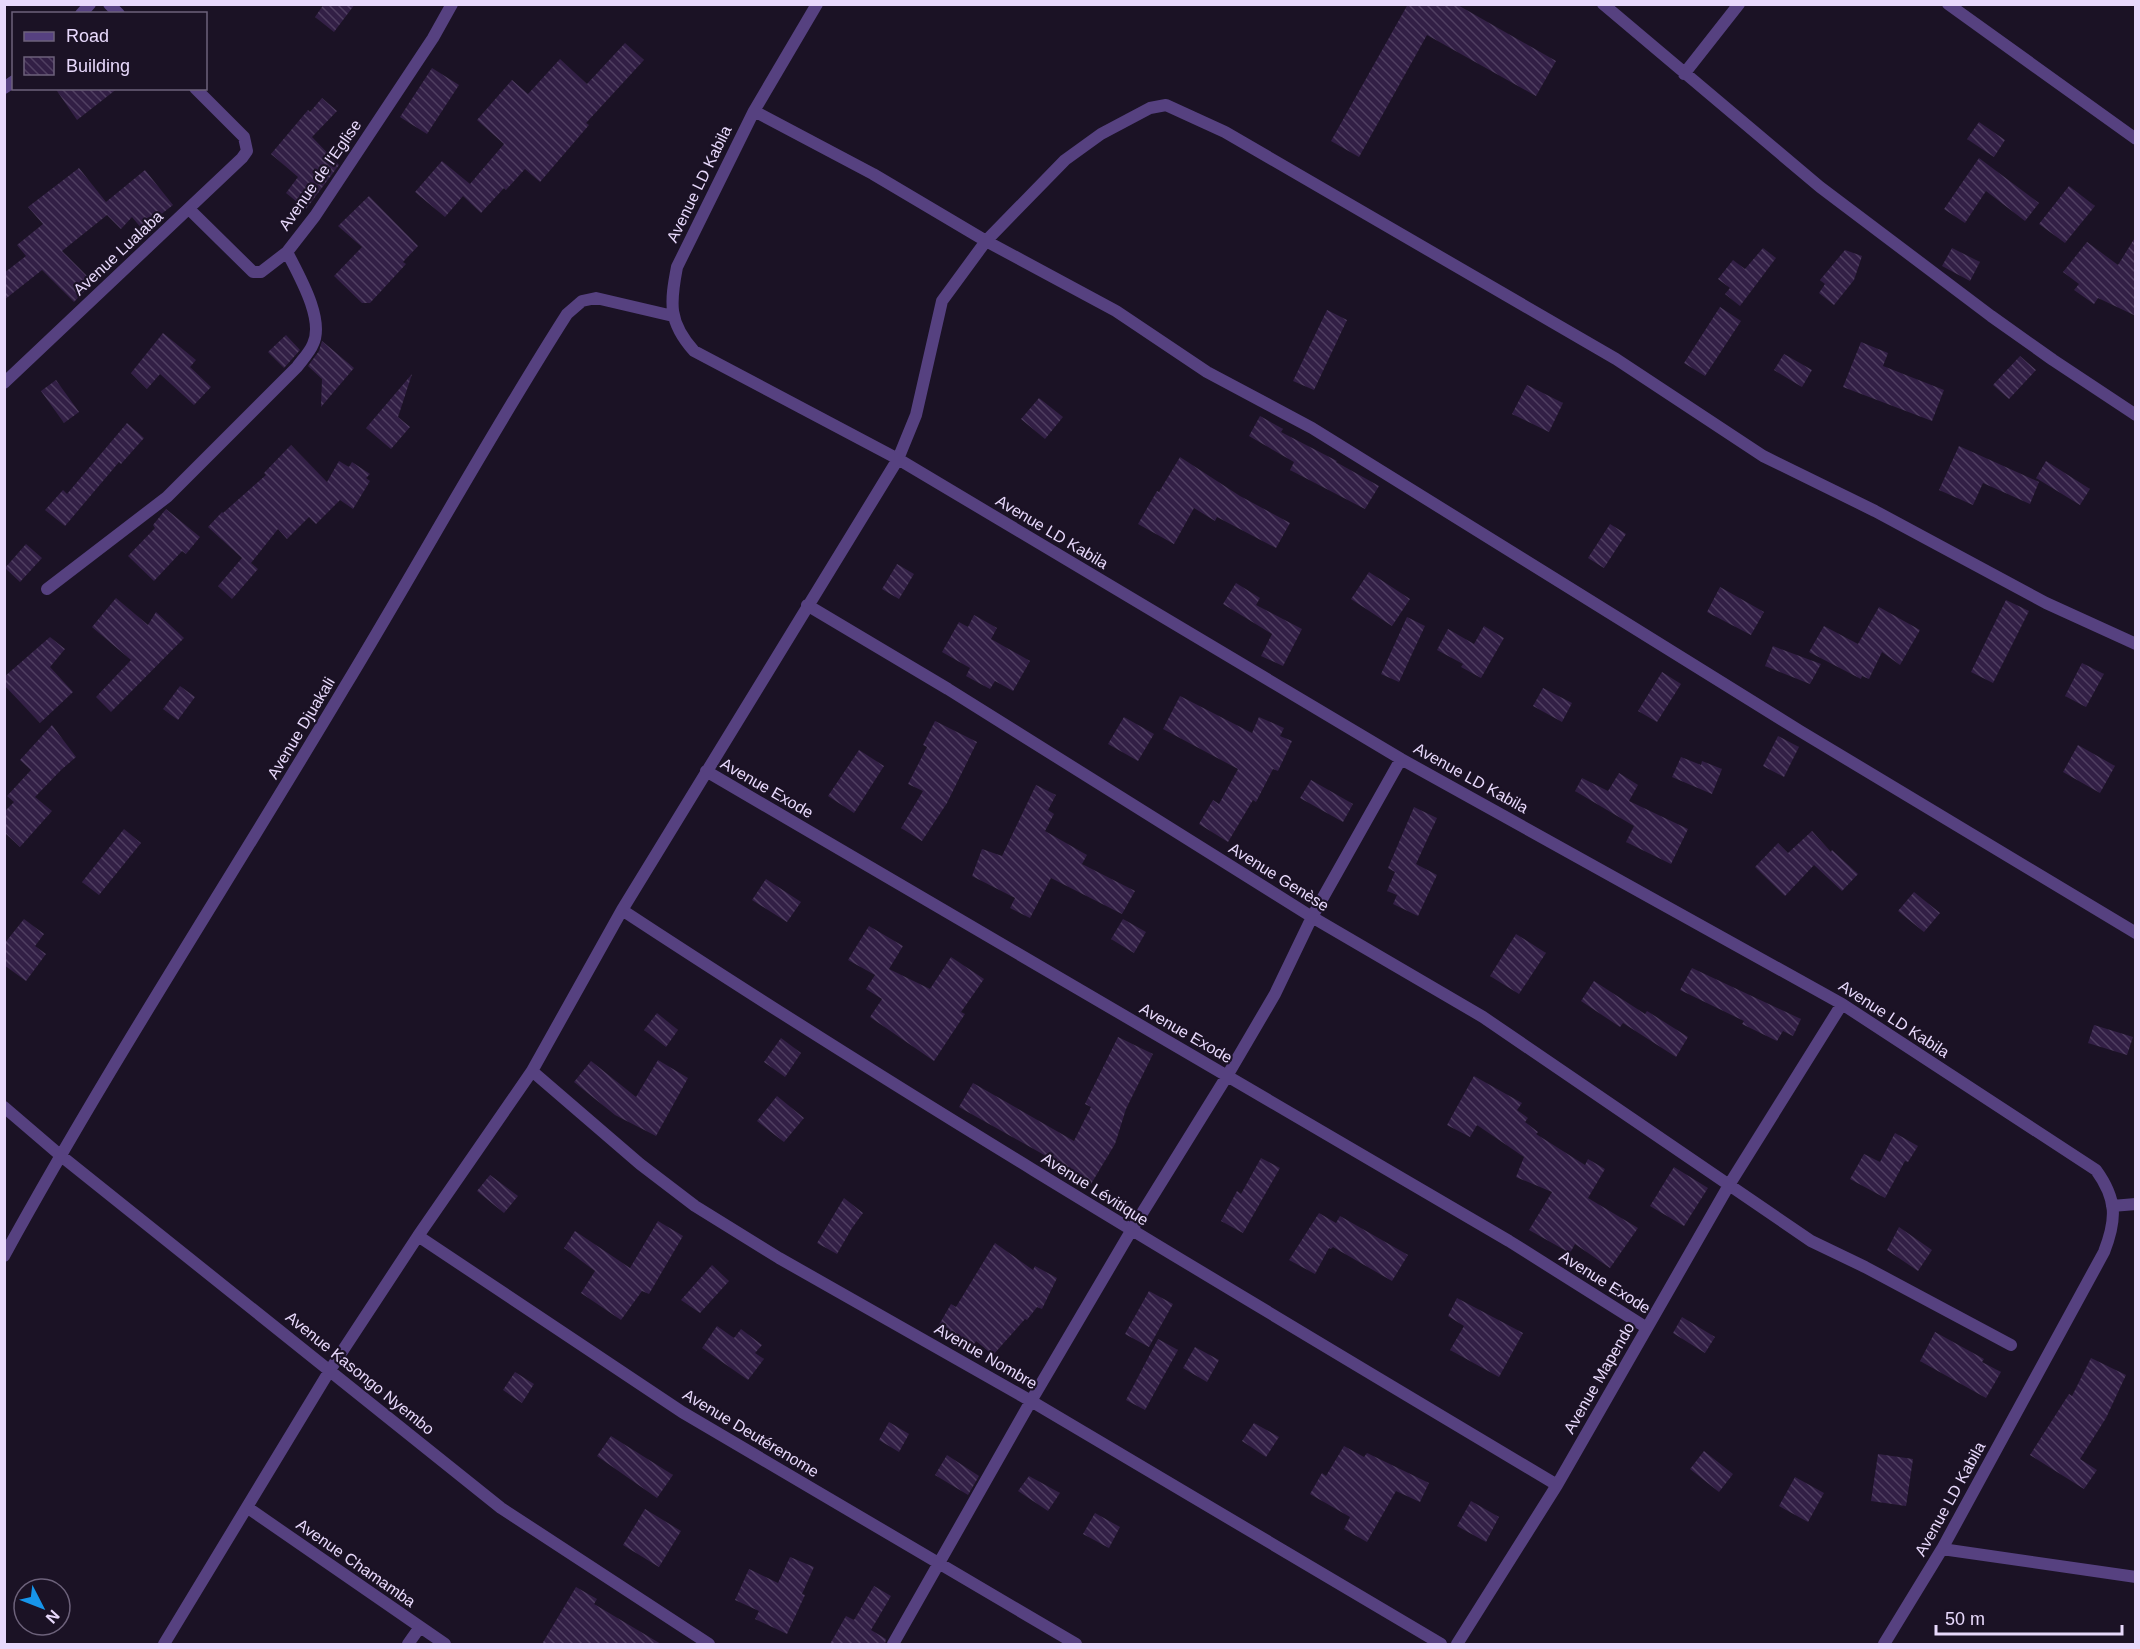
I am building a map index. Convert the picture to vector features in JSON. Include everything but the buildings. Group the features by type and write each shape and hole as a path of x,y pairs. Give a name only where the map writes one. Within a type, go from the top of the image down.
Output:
{"street":[{"name":"Avenue de l'Eglise","path":"189,209 253,272 261,273 287,252 315,216 433,38 452,4"},
{"name":"Avenue LD Kabila","path":"817,4 754,111 677,267 672,293 673,316 680,336 693,351 898,459 1401,759 1842,1004 2096,1170 2108,1187 2113,1230 2104,1252 1942,1549 1884,1644"},
{"path":"1603,4 1820,187 2000,322 2136,415"},
{"path":"1948,4 2136,139"},
{"path":"1684,74 1734,6"},
{"name":"Avenue Lualaba","path":"4,382 189,209 247,151 244,137 197,90"},
{"path":"164,1644 330,1370 418,1236 532,1071 622,910 898,459 916,415 942,301 986,241 1065,160 1101,134 1150,108 1166,105 1225,132 1616,359 1763,456 1875,510 2046,603 2136,644"},
{"path":"754,111 873,174 986,241 1116,311 1208,372 1312,428 1800,731 2136,933"},
{"path":"47,589 167,497 303,359 314,343 316,325 305,288 287,252"},
{"name":"Avenue Djuakali","path":"4,1256 60,1155 345,687 407,579 567,314 582,301 596,298 673,316"},
{"name":"Avenue Genèse","path":"807,605 948,689 1312,917 1483,1017 1811,1240 2011,1345"},
{"path":"893,1644 1031,1401 1275,994 1312,917 1401,759"},
{"name":"Avenue Exode","path":"706,771 1509,1241 1647,1328"},
{"name":"Avenue Lévitique","path":"622,910 834,1048 1131,1231 1557,1485"},
{"name":"Avenue Mapendo","path":"1457,1644 1557,1485 1729,1185 1842,1004"},
{"name":"Avenue Nombre","path":"532,1071 640,1164 695,1206 779,1258 1031,1401 1441,1644"},
{"name":"Avenue Kasongo Nyembo","path":"4,1107 60,1155 501,1508 710,1644"},
{"path":"2112,1206 2136,1204"},
{"name":"Avenue Deutérenome","path":"418,1236 682,1412 1076,1644"},
{"name":"Avenue Chamamba","path":"248,1508 446,1644"},
{"path":"1942,1549 2136,1577"},
{"path":"408,1644 420,1627"}]}
